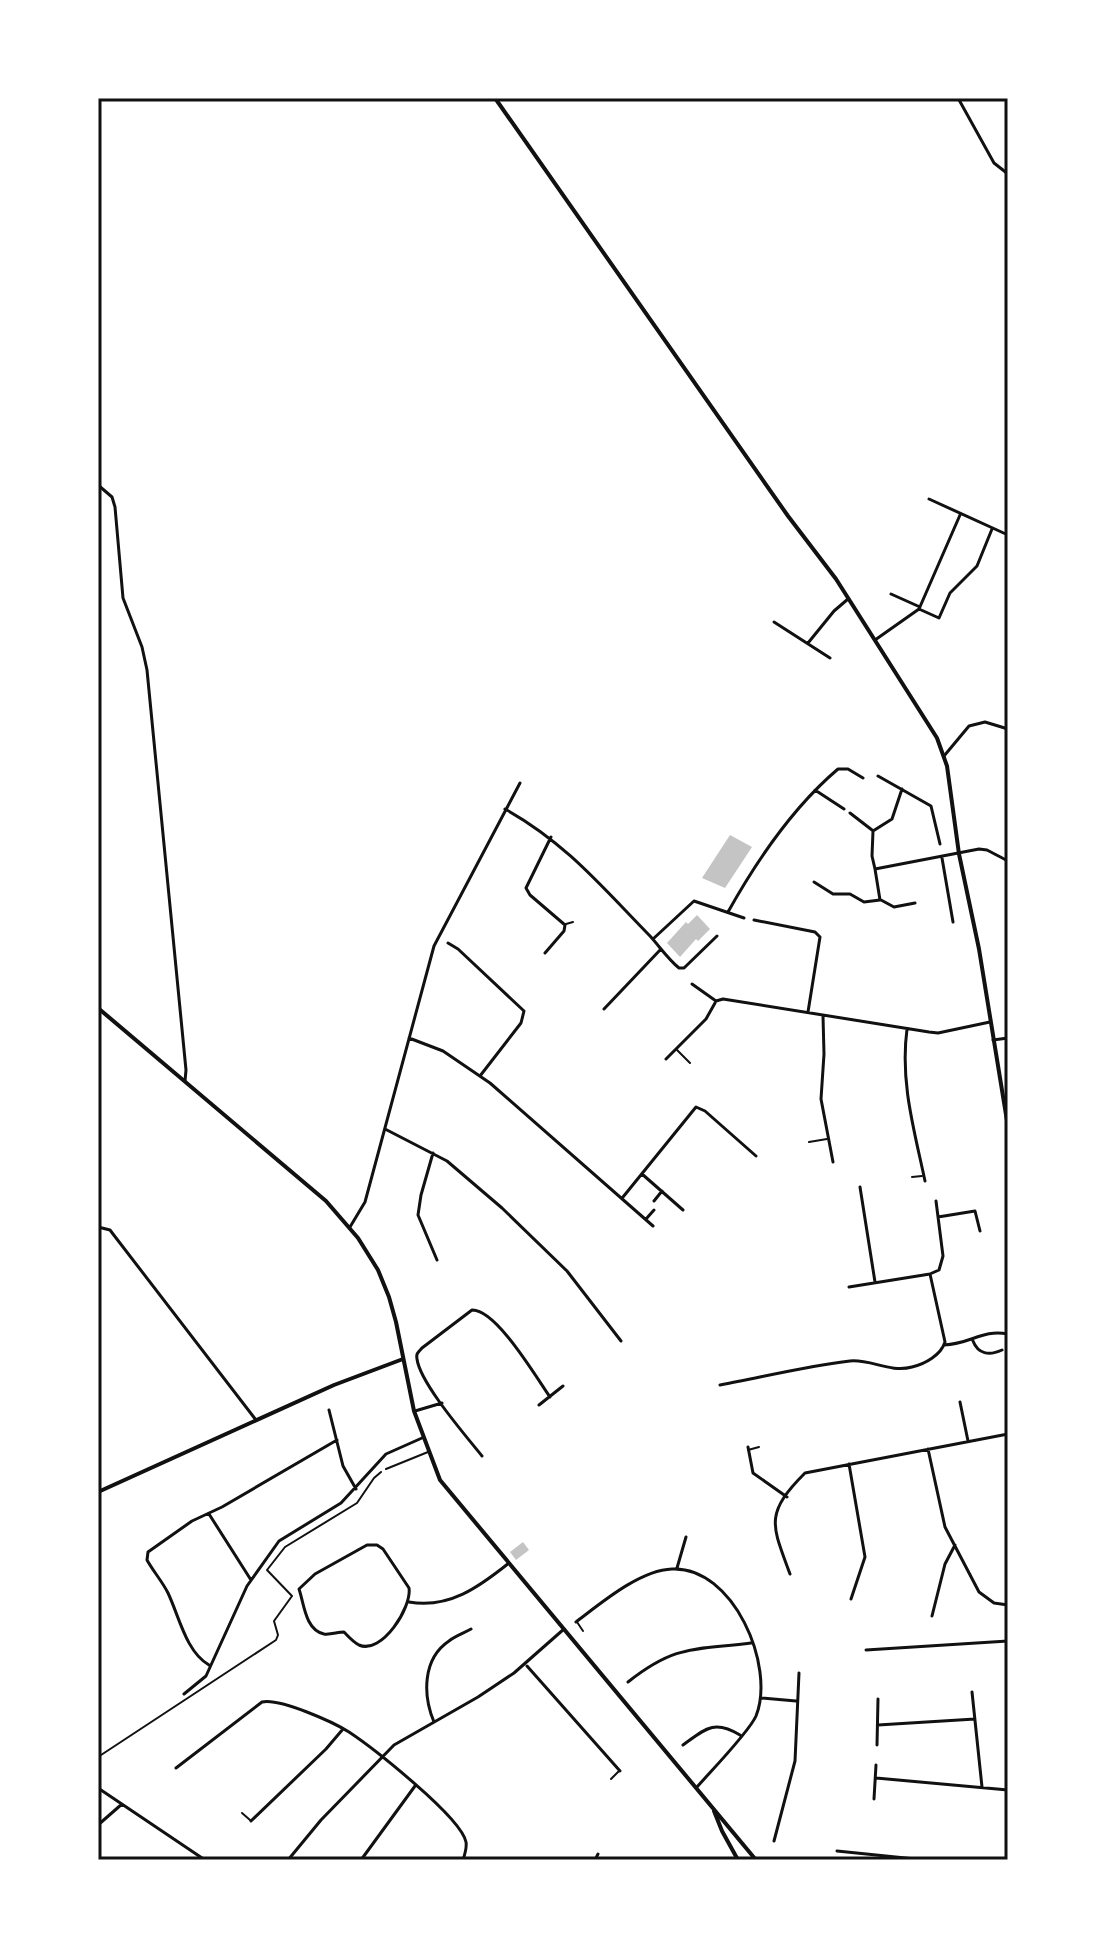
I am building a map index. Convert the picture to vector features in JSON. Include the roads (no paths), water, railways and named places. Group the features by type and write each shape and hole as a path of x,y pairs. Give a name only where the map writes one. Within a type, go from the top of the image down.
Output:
{"street":[{"path":"495,98 848,599 931,726 944,756 1008,1127"},
{"path":"958,98 994,163 1008,174"},
{"path":"98,485 112,497 115,507 123,598 142,647 147,670 185,1081"},
{"path":"929,499 1008,535"},
{"path":"875,640 919,608 960,515"},
{"path":"891,594 939,618 954,588 977,566 992,529"},
{"path":"808,644 834,611 848,599"},
{"path":"774,622 830,658"},
{"path":"944,756 965,729 976,723 1008,729"},
{"path":"728,912 785,824 815,790 840,769 848,769 863,778"},
{"path":"878,776 933,808 940,844"},
{"path":"350,1227 365,1202 442,928 520,783"},
{"path":"873,831 892,819 902,789"},
{"path":"815,790 844,809"},
{"path":"505,809 551,837 653,939 676,967 684,968 717,936"},
{"path":"850,813 873,831 880,900"},
{"path":"545,953 564,931 565,925 526,888 551,837"},
{"path":"875,869 979,849 1008,861"},
{"path":"942,857 953,922"},
{"path":"814,882 833,894 850,894 864,902 880,900 894,907 915,903"},
{"path":"653,939 691,901 703,902 744,918"},
{"path":"754,920 815,932 820,937 808,1012"},
{"path":"448,943 524,1011 521,1023 480,1076"},
{"path":"604,1009 661,949"},
{"path":"692,984 716,1001"},
{"path":"666,1059 706,1019 716,1001 723,999 938,1033 990,1022"},
{"path":"98,1008 319,1195 350,1227 373,1261 389,1297 422,1438 446,1489 756,1860"},
{"path":"823,1015 821,1099 833,1162"},
{"path":"907,1029 904,1065 906,1096 924,1178"},
{"path":"409,1038 443,1051 480,1076 653,1226"},
{"path":"993,1040 1008,1038"},
{"path":"623,1197 696,1107 705,1111 756,1156"},
{"path":"385,1129 433,1153 484,1192 559,1263 621,1341"},
{"path":"433,1153 418,1215 437,1260"},
{"path":"642,1174 683,1210"},
{"path":"860,1187 875,1283"},
{"path":"654,1201 662,1191"},
{"path":"849,1287 939,1270 943,1262 936,1201"},
{"path":"646,1219 654,1210"},
{"path":"938,1217 975,1211 980,1231"},
{"path":"98,1227 113,1234 256,1421"},
{"path":"930,1274 944,1345"},
{"path":"482,1456 442,1403 419,1366 417,1353 475,1310 485,1313 550,1397"},
{"path":"720,1385 854,1361 888,1368 911,1368 932,1358 944,1345 972,1340 991,1331 1008,1334"},
{"path":"972,1340 980,1352 1002,1350"},
{"path":"98,1492 373,1369 403,1359"},
{"path":"539,1405 563,1386"},
{"path":"960,1402 968,1441"},
{"path":"414,1411 442,1403"},
{"path":"329,1410 343,1466 356,1489"},
{"path":"790,1574 773,1527 775,1515 808,1471 1008,1434"},
{"path":"184,1694 203,1680 251,1580 279,1541 341,1503 382,1457 422,1438"},
{"path":"211,1666 202,1660 191,1644 147,1556 153,1546 192,1521 337,1440"},
{"path":"748,1448 753,1473 787,1497"},
{"path":"928,1449 944,1523 979,1592 994,1603 1008,1605"},
{"path":"849,1464 865,1557 851,1599"},
{"path":"209,1514 251,1580"},
{"path":"677,1569 686,1537"},
{"path":"373,1544 386,1552 408,1585 409,1602 383,1640 363,1646 344,1632 325,1634 316,1629 304,1613 299,1589 315,1574 373,1544"},
{"path":"932,1616 945,1564 955,1545"},
{"path":"409,1602 432,1605 450,1600 481,1584 509,1563"},
{"path":"576,1622 629,1585 656,1572 677,1569 699,1575 724,1592 741,1614 760,1676 761,1698 755,1717 697,1787"},
{"path":"434,1722 425,1690 427,1676 442,1647 471,1629"},
{"path":"288,1860 321,1820 398,1742 478,1697 526,1665 564,1629"},
{"path":"866,1650 1008,1641"},
{"path":"628,1682 657,1661 679,1651 752,1643"},
{"path":"526,1665 620,1771"},
{"path":"774,1841 795,1761 799,1673"},
{"path":"972,1692 982,1787"},
{"path":"761,1698 796,1701"},
{"path":"877,1745 878,1699"},
{"path":"176,1768 265,1701 293,1708 343,1729 441,1808 467,1844 463,1860"},
{"path":"878,1725 975,1719"},
{"path":"683,1745 711,1727 726,1727 741,1735"},
{"path":"251,1821 343,1729"},
{"path":"874,1799 876,1765"},
{"path":"876,1778 1008,1790"},
{"path":"361,1860 416,1786"},
{"path":"98,1788 205,1860"},
{"path":"98,1825 122,1804"},
{"path":"713,1808 738,1860"},
{"path":"837,1851 925,1860"},
{"path":"853,1853 853,1860"},
{"path":"595,1860 598,1854"}],"lane":[{"path":"565,925 573,922"},
{"path":"676,1049 690,1063"},
{"path":"809,1142 827,1139"},
{"path":"912,1177 924,1178"},
{"path":"748,1448 759,1447"},
{"path":"386,1469 428,1452"},
{"path":"790,1574 797,1572"},
{"path":"843,1599 851,1599"},
{"path":"932,1616 940,1618"},
{"path":"576,1622 583,1631"},
{"path":"628,1682 634,1689"},
{"path":"683,1745 689,1751"},
{"path":"611,1779 620,1771"},
{"path":"242,1813 251,1821"}]}
